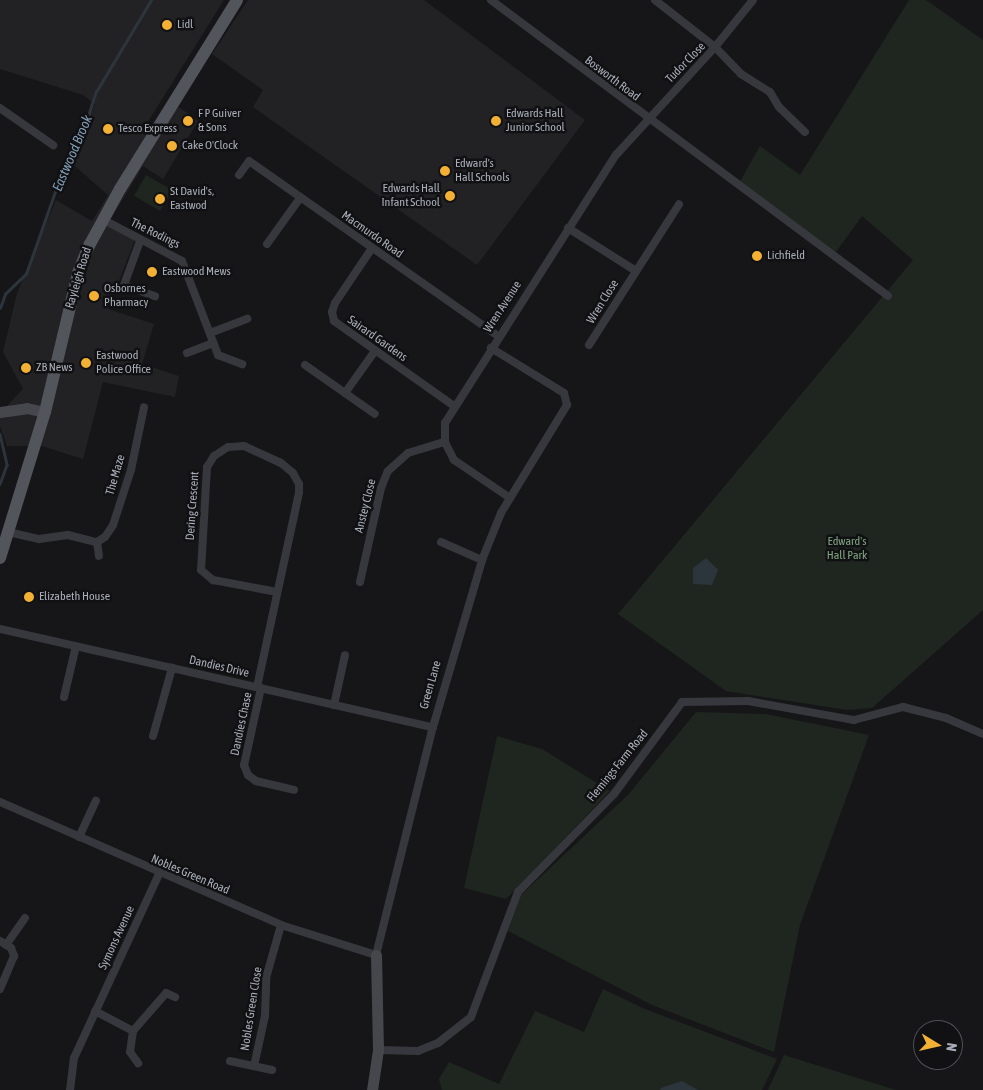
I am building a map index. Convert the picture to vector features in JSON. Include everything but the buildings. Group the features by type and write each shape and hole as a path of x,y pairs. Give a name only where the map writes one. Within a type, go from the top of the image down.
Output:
{"main road":[{"name":"Rayleigh Road","path":"0,558 45,412 78,273 102,220 237,0"}],"street":[{"name":"Bosworth Road","path":"491,0 648,120 888,296"},
{"path":"655,0 715,47 753,0"},
{"name":"Tudor Close","path":"648,120 715,47 741,74 768,90 779,107 805,132"},
{"path":"0,108 53,145"},
{"name":"Wren Avenue","path":"444,442 445,423 498,336 616,155 648,120"},
{"name":"Macmurdo Road","path":"239,175 249,161 498,336"},
{"path":"267,244 300,198"},
{"name":"Wren Close","path":"589,345 679,204"},
{"name":"The Rodings","path":"102,220 182,261 213,344"},
{"path":"568,228 636,271"},
{"path":"140,241 124,284 156,296"},
{"name":"Sairard Gardens","path":"372,248 335,302 332,316 337,324 454,406"},
{"path":"210,333 247,319"},
{"path":"187,353 213,344 219,356 242,364"},
{"name":"Green Lane","path":"372,1090 378,1050 376,955 433,727 482,560 495,526 567,401 560,390 491,348"},
{"path":"345,393 375,351"},
{"path":"305,365 375,414"},
{"name":"The Maze","path":"97,542 105,537 114,525 131,470 144,407"},
{"path":"0,412 27,408 45,412"},
{"path":"444,442 460,465 510,498"},
{"name":"Anstey Close","path":"360,582 381,488 388,471 408,453 444,442"},
{"name":"Dering Crescent","path":"259,687 299,492 297,477 288,468 252,449 228,447 214,456 207,467 201,570 213,580 277,592"},
{"path":"8,532 31,539 68,535 97,542 99,556"},
{"path":"441,542 482,560"},
{"name":"Dandies Drive","path":"0,629 433,727"},
{"path":"64,697 76,646"},
{"path":"334,704 345,655"},
{"path":"153,736 172,668"},
{"name":"Dandies Chase","path":"259,687 244,764 248,775 256,781 294,790"},
{"name":"Flemings Farm Road","path":"378,1050 418,1051 438,1043 471,1018 518,892 614,794 682,702 748,701 854,720 903,707 946,718 983,734"},
{"path":"79,837 96,801"},
{"name":"Nobles Green Road","path":"0,802 159,874 281,926 376,955"},
{"name":"Symons Avenue","path":"70,1090 74,1058 159,874"},
{"path":"0,988 14,956 3,943 25,918"},
{"name":"Nobles Green Close","path":"254,1066 265,1016 266,978 281,926"},
{"path":"138,1063 130,1052 133,1031 166,993 175,997"},
{"path":"95,1011 133,1031"},
{"name":"Nobles Green Close","path":"230,1062 272,1070"}],"shaded area":[{"path":"0,0 224,0 144,128 179,107 198,121 163,179 143,166 109,222 136,237 108,309 154,324 142,364 179,376 175,397 103,382 83,459 42,446 7,446 0,426 0,413 23,389 3,352 17,293 56,200 92,221 108,195 68,160 95,104 83,95 0,69"},
{"name":"Edward's Hall Schools","path":"248,0 424,0 585,120 477,265 253,107 263,90 212,54"},
{"path":"706,558 718,570 712,585 693,584 693,568"},
{"path":"682,1081 698,1090 660,1090 661,1088"}],"green space":[{"name":"Edward's Hall Park","path":"909,0 926,0 983,40 983,610 872,708 847,710 726,691 618,614 913,260 862,216 833,256 738,185 760,146 800,175"},
{"path":"146,175 172,190 160,211 134,196"},
{"path":"696,712 766,714 869,735 800,925 774,1052 652,1005 508,931 521,895 628,795"},
{"path":"497,736 542,749 610,791 506,899 464,888"},
{"path":"603,989 645,1009 777,1059 762,1090 442,1090 439,1079 449,1062 499,1084 535,1011 584,1032"},
{"path":"784,1055 896,1090 768,1090"}],"waterway":[{"name":"Eastwood Brook","path":"0,308 5,294 26,274 62,172 86,122 96,92 151,0"},
{"name":"Eastwood Brook","path":"0,434 7,465 0,484"}],"place":[{"name":"Lidl","path":"167,25"},
{"name":"F P Guiver & Sons","path":"188,121"},
{"name":"Edwards Hall Junior School","path":"496,121"},
{"name":"Tesco Express","path":"108,129"},
{"name":"Cake O'Clock","path":"172,146"},
{"name":"Edward's Hall Schools","path":"445,171"},
{"name":"Edwards Hall Infant School","path":"450,196"},
{"name":"St David's, Eastwod","path":"160,199"},
{"name":"Lichfield","path":"757,256"},
{"name":"Eastwood Mews","path":"152,272"},
{"name":"Osbornes Pharmacy","path":"94,296"},
{"name":"Eastwood Police Office","path":"86,363"},
{"name":"ZB News","path":"26,368"},
{"name":"Elizabeth House","path":"29,597"}]}
